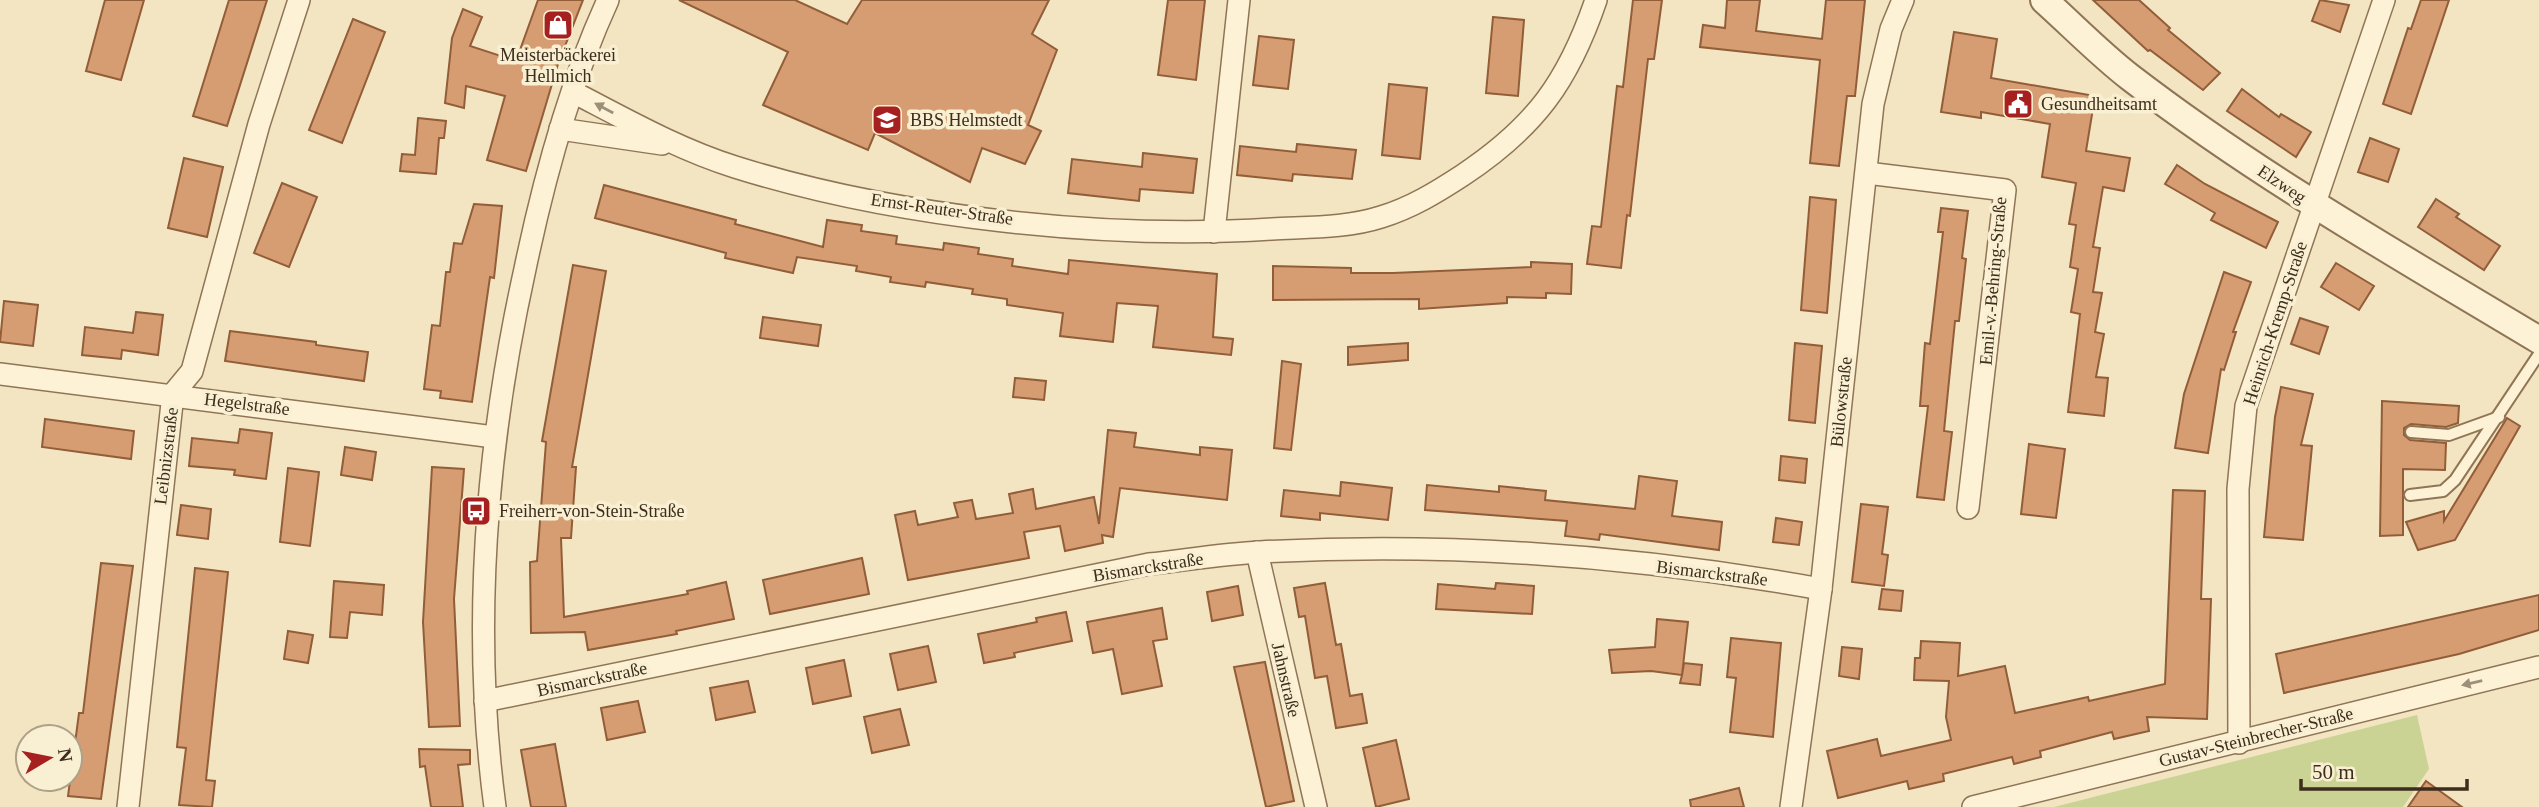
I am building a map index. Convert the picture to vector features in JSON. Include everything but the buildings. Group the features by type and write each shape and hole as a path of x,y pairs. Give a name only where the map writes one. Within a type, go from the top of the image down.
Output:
{"street":[{"name":"Leibnizstraße","path":"128,807 173,394 192,370 198,354 229,229 299,0"},
{"path":"495,807 485,701 486,511 494,437 530,243 573,92 608,0"},
{"path":"1214,232 1238,0"},
{"name":"Ernst-Reuter-Straße","path":"573,92 678,147 738,168 813,187 944,212 1078,226 1214,232 1359,222 1381,217 1434,194 1505,146 1537,113 1563,77 1596,0"},
{"name":"Bülowstraße","path":"1791,807 1821,589 1873,104 1891,29 1903,0"},
{"name":"Elzweg","path":"2044,0 2129,77 2314,205 2539,340"},
{"name":"Heinrich-Kremp-Straße","path":"2239,743 2241,441 2254,378 2384,0"},
{"name":"Ernst-Reuter-Straße","path":"561,130 678,147"},
{"name":"Emil-v.-Behring-Straße","path":"1867,173 2006,190 1968,508"},
{"name":"Hegelstraße","path":"0,374 494,437"},
{"name":"Bismarckstraße","path":"485,701 1149,564 1257,552 1415,549 1524,555 1758,578 1821,589"},
{"name":"Jahnstraße","path":"1257,552 1316,807"},
{"name":"Gustav-Steinbrecher-Straße","path":"1973,807 2539,667"}],"lane":[{"path":"2410,495 2443,491 2455,480 2539,354"},
{"path":"2411,432 2449,435 2499,417"}],"green space":[{"path":"2417,715 2429,769 2403,807 2054,807"}],"place":[{"name":"Meisterbäckerei Hellmich","path":"558,25"},
{"name":"Gesundheitsamt","path":"2018,104"},
{"name":"BBS Helmstedt","path":"887,120"},
{"name":"Freiherr-von-Stein-Straße","path":"476,511"}]}
